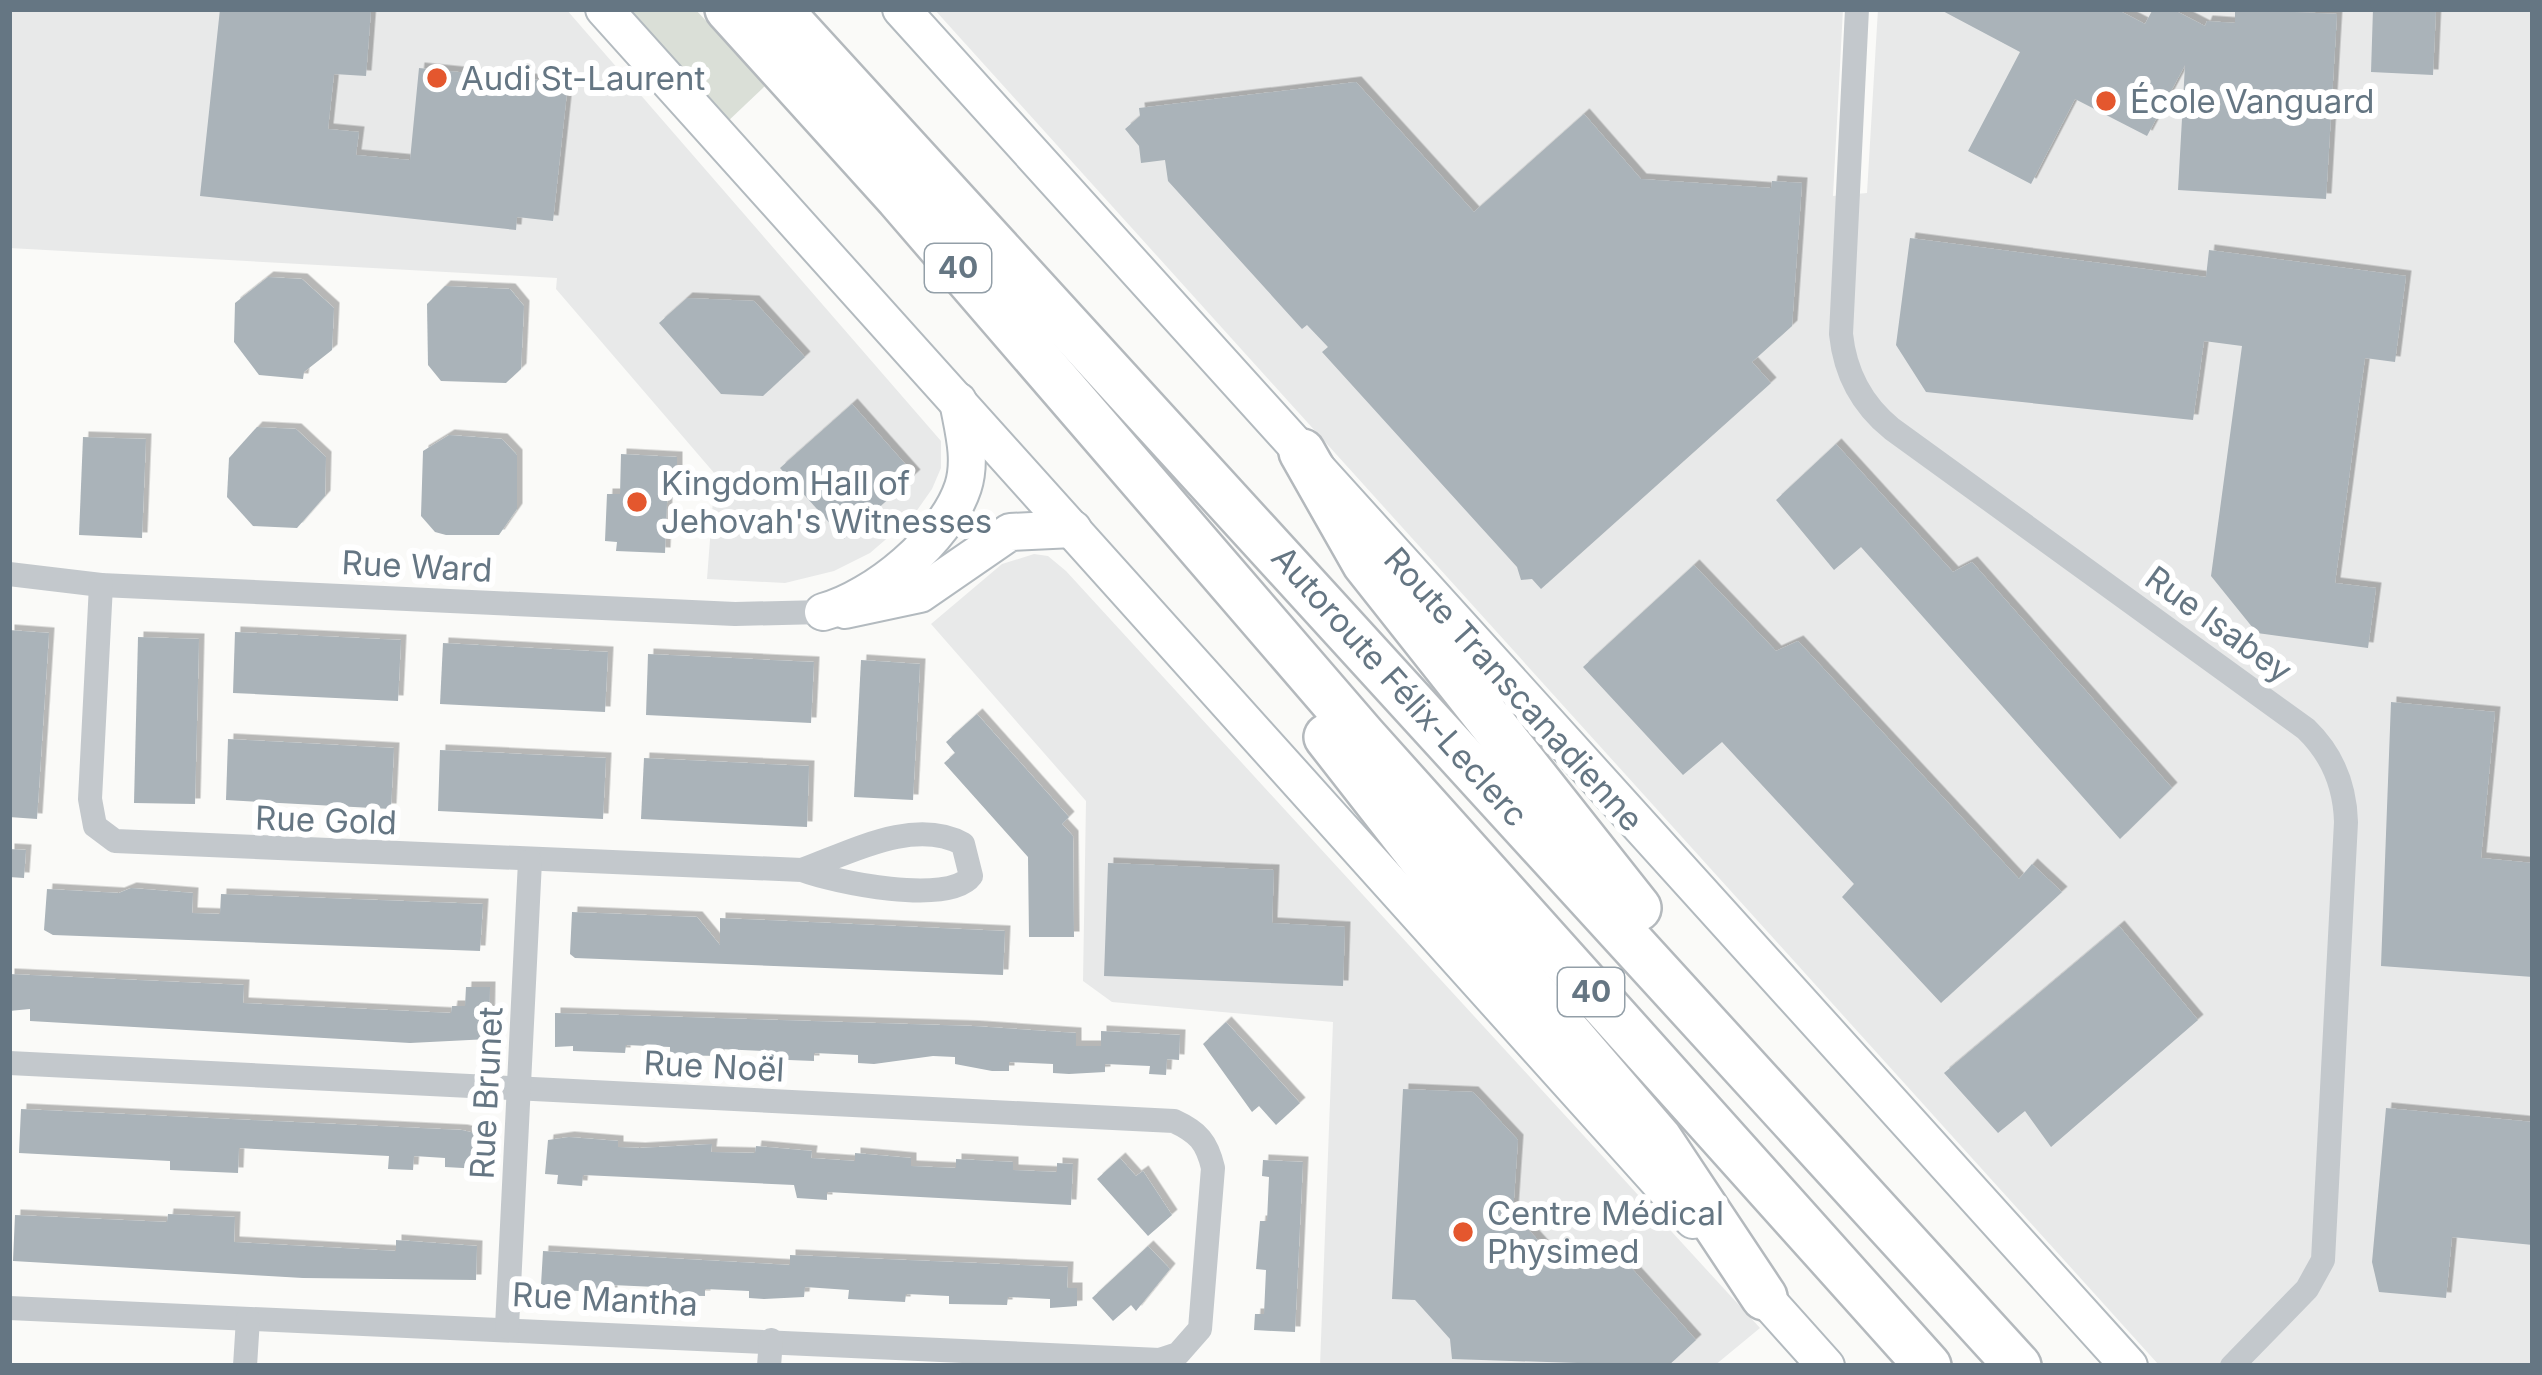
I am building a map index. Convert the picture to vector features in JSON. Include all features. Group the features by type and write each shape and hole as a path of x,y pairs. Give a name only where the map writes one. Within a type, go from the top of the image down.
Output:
{"highway":[{"name":"Autoroute Félix-Leclerc","path":"728,9 868,135 1844,1174 2018,1366"},
{"name":"Autoroute Félix-Leclerc","path":"778,9 868,135 1158,500 1378,754 1928,1366"},
{"path":"1302,452 1365,563 1487,712 1844,1174"},
{"path":"1158,500 1242,629 1403,837 1659,1139 1764,1298"}],"main road":[{"path":"604,9 1826,1366"},
{"name":"Route Transcanadienne","path":"902,9 2129,1366"},
{"path":"824,612 853,601 887,577 957,500 967,460 958,401"},
{"path":"824,612 911,598 1010,532 1073,529"}],"street":[{"name":"Rue Isabey","path":"1857,9 1841,334 1849,371 1865,402 1892,429 2306,729 2330,757 2342,789 2346,822 2323,1260 2307,1289 2233,1366"},
{"name":"Rue Ward","path":"9,574 101,585 767,615 824,612"},
{"name":"Rue Gold","path":"101,585 90,799 94,826 102,835 145,846 802,870 843,885 951,890 970,877 963,844 936,836 893,837 802,870"},
{"name":"Rue Brunet","path":"507,1327 530,861"},
{"name":"Rue Noël","path":"9,1063 1174,1121 1195,1131 1213,1168 1200,1329 1192,1342"},
{"name":"Rue Mantha","path":"9,1308 507,1327 770,1353 1160,1360 1192,1342"},
{"path":"245,1366 248,1318"}],"shaded area":[{"path":"9,9 566,9 941,441 941,468 932,489 913,516 870,553 834,571 785,583 707,579 715,474 556,289 557,278 9,248"},
{"path":"620,9 695,9 766,85 725,124"},
{"path":"934,9 1843,9 1833,196 1867,193 1878,9 2533,9 2533,1366 2158,1364"},
{"path":"1034,554 1048,556 1066,571 1760,1328 1714,1366 1320,1366 1333,1022 1112,1002 1083,981 1086,801 931,624 1002,564"}],"building":[{"path":"220,9 371,10 366,76 334,74 328,129 359,132 356,155 410,160 419,68 568,83 553,221 517,217 516,230 200,196"},
{"path":"1939,9 2116,9 2145,24 2153,9 2172,9 2205,26 2207,21 2235,23 2235,9 2337,14 2326,199 2178,190 2185,65 2147,136 2075,99 2031,184 1968,151 2020,52"},
{"path":"2373,9 2436,9 2433,75 2371,72"},
{"path":"1356,82 1474,212 1584,114 1641,179 1771,188 1772,181 1802,183 1792,326 1752,362 1771,383 1541,589 1532,579 1521,580 1517,567 1322,352 1328,347 1307,325 1302,329 1168,181 1165,160 1141,163 1139,146 1125,129 1140,116 1139,108"},
{"path":"1910,238 2206,277 2209,250 2406,276 2395,362 2365,358 2335,583 2376,588 2368,648 2257,633 2211,576 2242,346 2204,341 2193,420 1926,392 1896,345"},
{"path":"268,277 302,279 334,308 332,350 304,372 303,379 259,375 234,342 235,303"},
{"path":"445,286 510,289 524,306 521,369 506,383 441,381 428,365 427,304"},
{"path":"687,298 754,301 805,357 763,396 721,394 659,323"},
{"path":"852,404 915,475 844,539 780,468"},
{"path":"257,427 296,429 326,457 325,496 297,528 253,526 227,497 229,458"},
{"path":"449,435 502,439 517,455 517,509 499,535 446,535 435,532 421,516 423,451"},
{"path":"83,437 146,439 142,538 79,535"},
{"path":"1836,444 1953,572 1972,562 2172,788 2120,839 1861,547 1834,570 1776,500"},
{"name":"Kingdom Hall of Jehovah's Witnesses","path":"621,454 677,457 677,479 668,478 665,553 616,551 617,542 605,541 607,494 620,494"},
{"path":"1694,565 1776,651 1798,641 2019,879 2032,864 2062,892 1941,1003 1842,897 1854,884 1722,742 1683,775 1583,667"},
{"path":"9,630 49,633 37,819 9,817"},
{"path":"235,632 401,640 398,701 233,693"},
{"path":"138,637 199,639 195,804 134,803"},
{"path":"443,643 608,652 605,712 440,704"},
{"path":"648,654 814,662 811,723 646,715"},
{"path":"861,660 920,664 913,800 854,797"},
{"path":"2391,702 2495,712 2481,858 2533,863 2533,977 2381,966"},
{"path":"977,714 1069,817 1062,824 1073,836 1074,937 1029,937 1028,857 944,763 955,753 946,742"},
{"path":"228,739 394,748 391,809 226,800"},
{"path":"440,750 606,758 603,819 438,811"},
{"path":"644,758 809,766 807,827 641,819"},
{"path":"9,849 26,850 24,878 9,877"},
{"path":"1108,863 1274,870 1272,923 1345,927 1343,986 1104,976"},
{"path":"131,888 193,893 192,913 220,914 221,894 483,904 480,951 53,935 44,930 47,889 119,893"},
{"path":"572,912 697,917 720,945 720,918 1005,931 1003,975 575,958 570,954"},
{"path":"2119,926 2198,1020 2051,1147 2025,1111 1998,1133 1944,1073"},
{"path":"9,974 244,985 243,1003 451,1013 452,1006 465,1006 466,987 490,987 489,1039 410,1043 30,1021 30,1009 9,1011"},
{"path":"555,1013 973,1026 1076,1033 1076,1046 1101,1046 1101,1031 1180,1035 1179,1060 1167,1059 1166,1075 1149,1074 1150,1066 1105,1064 1105,1072 1069,1074 1053,1073 1053,1064 1009,1062 1009,1071 992,1071 955,1064 955,1057 874,1064 858,1063 858,1055 814,1053 814,1061 764,1059 764,1051 719,1049 719,1056 670,1055 670,1047 626,1045 625,1053 573,1051 573,1046 555,1047"},
{"path":"1226,1022 1300,1103 1276,1125 1259,1106 1252,1112 1203,1044"},
{"name":"Centre Médical Physimed","path":"1403,1089 1473,1092 1518,1140 1513,1213 1548,1251 1619,1254 1696,1340 1668,1366 1452,1359 1450,1339 1415,1300 1392,1299"},
{"path":"2386,1108 2533,1122 2533,1245 2452,1237 2446,1298 2379,1292 2372,1262"},
{"path":"21,1109 462,1130 483,1135 481,1169 445,1167 445,1158 414,1156 413,1170 388,1169 389,1156 239,1148 238,1173 170,1170 170,1161 19,1153"},
{"path":"548,1140 618,1141 618,1147 712,1144 711,1152 755,1153 756,1146 812,1151 811,1158 855,1161 855,1153 911,1158 911,1166 956,1168 956,1159 1013,1162 1013,1170 1057,1172 1057,1163 1073,1164 1071,1205 827,1192 827,1200 797,1198 794,1185 583,1175 582,1186 557,1184 558,1175 545,1174"},
{"path":"1120,1158 1136,1176 1143,1171 1172,1215 1148,1236 1097,1179"},
{"path":"1263,1160 1303,1162 1295,1332 1254,1330 1255,1314 1264,1314 1266,1270 1256,1269 1260,1221 1267,1221 1269,1177 1262,1176"},
{"path":"168,1214 235,1217 234,1242 396,1251 396,1240 477,1246 476,1280 303,1278 13,1261 15,1215 167,1222"},
{"path":"1148,1246 1170,1269 1136,1311 1131,1305 1113,1321 1092,1298"},
{"path":"543,1251 790,1265 790,1255 1068,1267 1067,1288 1077,1288 1077,1306 1050,1308 1050,1299 1008,1297 1007,1305 949,1304 949,1296 906,1294 905,1302 848,1299 849,1290 805,1287 804,1297 764,1299 749,1298 749,1291 705,1289 705,1296 656,1295 656,1287 612,1285 612,1293 563,1290 563,1286 541,1285"}],"place":[{"name":"Audi St-Laurent","path":"437,78"},
{"name":"École Vanguard","path":"2106,101"},
{"name":"Kingdom Hall of Jehovah's Witnesses","path":"637,502"},
{"name":"Centre Médical Physimed","path":"1463,1232"}]}
